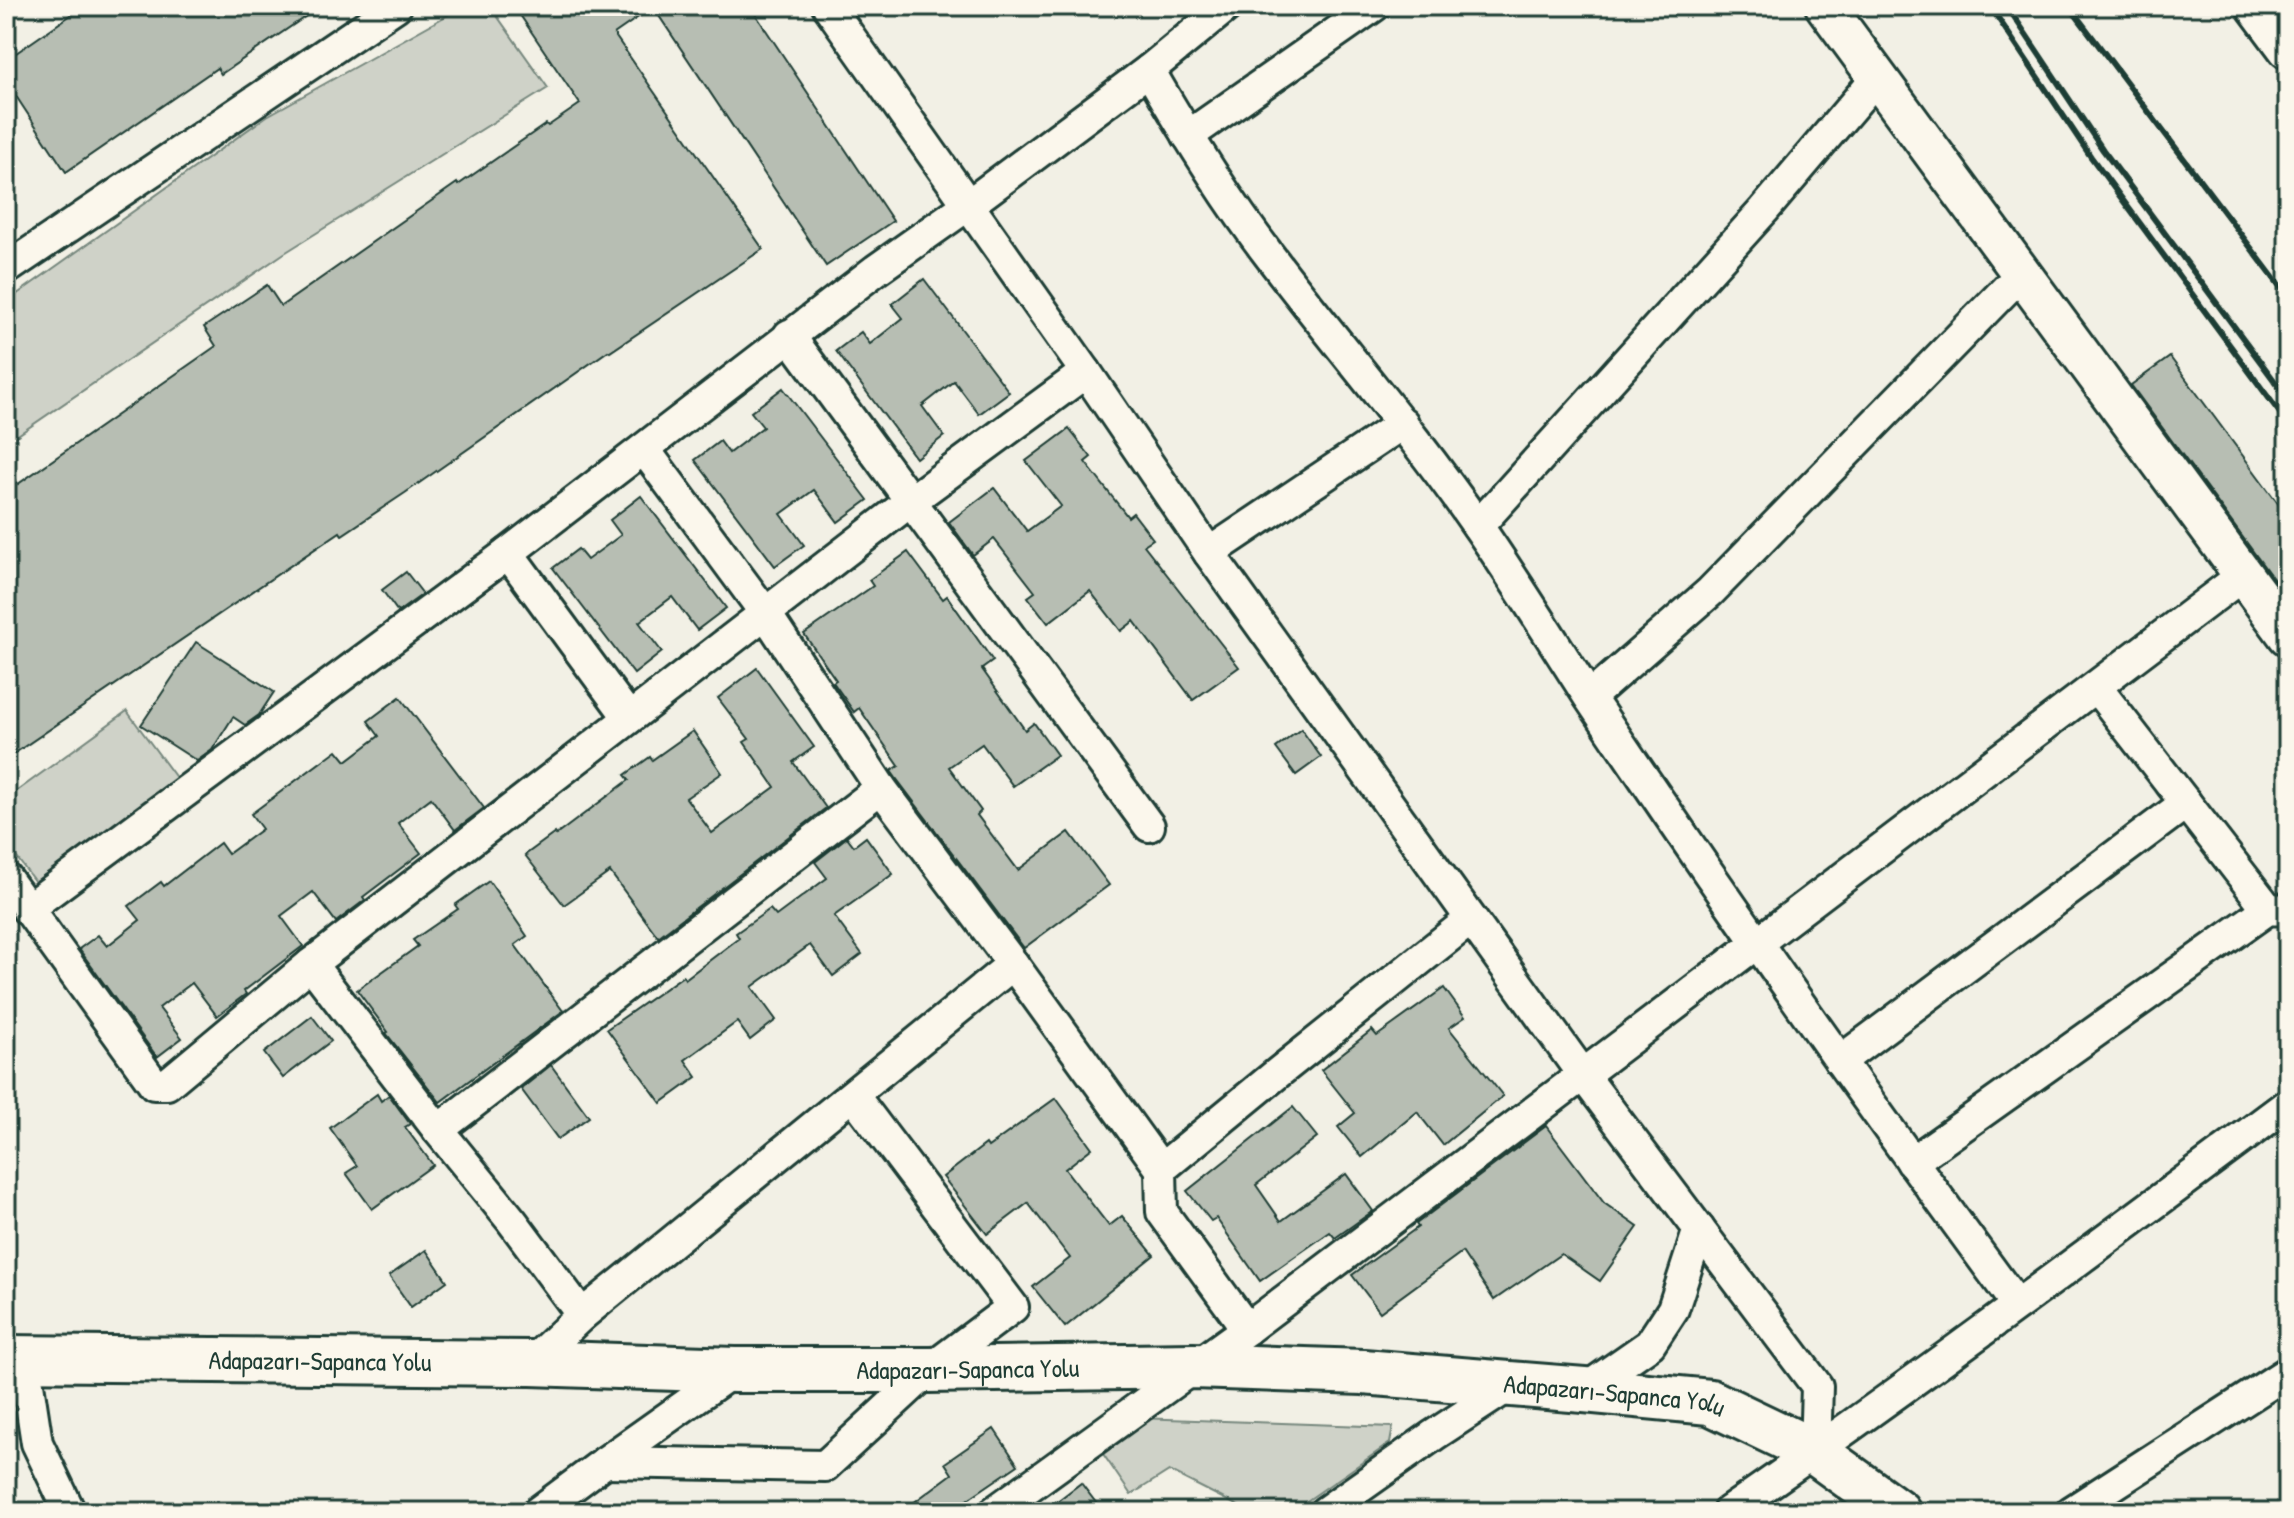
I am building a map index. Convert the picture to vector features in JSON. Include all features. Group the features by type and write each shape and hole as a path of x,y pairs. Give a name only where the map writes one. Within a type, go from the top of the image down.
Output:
{"main road":[{"name":"Adapazarı-Sapanca Yolu","path":"15,1358 531,1363 735,1370 1193,1366 1363,1372 1512,1384 1710,1402 1815,1452 1898,1512"}],"street":[{"path":"6,269 396,6"},
{"path":"828,6 1086,372 1209,553 1471,919 1583,1075 1817,1386 1815,1452"},
{"path":"27,909 508,553 789,335 1149,70 1227,6"},
{"path":"1188,136 1374,6"},
{"path":"1825,6 2288,636"},
{"path":"2256,6 2288,49"},
{"path":"1149,70 1204,163 1268,254 1403,423 1478,526 1758,944 2017,1305"},
{"path":"1478,526 1764,210 1877,77"},
{"path":"1590,697 1710,592 2021,274"},
{"path":"789,335 1149,826"},
{"path":"6,878 154,1084 167,1084 311,964 912,500 1086,372"},
{"path":"1209,553 1403,423"},
{"path":"644,449 766,614 881,788 1161,1169 1162,1212 1247,1329"},
{"path":"508,553 629,718"},
{"path":"994,1512 1247,1329 2243,575"},
{"path":"1912,1162 2278,910 2186,803 2096,687"},
{"path":"438,1130 881,788"},
{"path":"1840,1061 2186,803"},
{"path":"1161,1169 1471,919"},
{"path":"311,964 582,1315"},
{"path":"531,1363 582,1315 1013,964"},
{"path":"605,1462 825,1466 929,1370 1013,1307 853,1095"},
{"path":"1728,1512 2017,1305 2288,1104"},
{"path":"1584,1390 1650,1344 1673,1309 1699,1229"},
{"path":"15,1358 37,1443 70,1512"},
{"path":"538,1512 735,1370"},
{"path":"2071,1512 2288,1372"},
{"path":"1334,1510 1434,1435 1512,1384"}],"shaded area":[{"path":"464,6 490,6 548,88 283,254 6,443 6,302 267,116"},
{"path":"127,711 177,779 35,882 6,843 6,799"},
{"path":"1138,1418 1393,1427 1390,1443 1291,1512 1250,1512 1169,1471 1131,1495 1099,1448"}],"building":[{"path":"84,6 321,6 221,74 217,68 66,172 6,81 6,60"},
{"path":"514,6 750,6 893,221 826,266 653,7 614,34 763,249 6,759 6,466 18,484 216,346 204,327 267,285 281,306 457,183 580,104"},
{"path":"924,279 1009,392 979,414 954,381 922,406 944,436 916,458 836,351 861,332 870,344 903,318 892,304"},
{"path":"2170,357 2288,517 2288,599 2131,385"},
{"path":"783,388 868,500 838,522 814,490 781,514 804,545 775,566 695,460 720,441 729,453 763,427 751,412"},
{"path":"1069,429 1091,457 1085,462 1128,517 1133,513 1153,539 1144,545 1239,667 1193,700 1134,621 1121,631 1090,591 1048,623 1028,597 1035,592 994,539 973,555 949,522 994,488 1027,531 1061,506 1026,461"},
{"path":"641,496 726,608 697,630 672,597 639,622 662,652 634,674 553,568 578,549 587,560 621,535 610,520"},
{"path":"908,552 943,599 947,596 993,661 982,669 1025,730 1034,723 1057,755 1013,786 982,744 949,767 981,811 977,815 1018,870 1069,832 1109,885 1024,948 891,771 899,766 859,708 854,712 804,634 873,586 869,580"},
{"path":"406,572 423,594 398,612 382,590"},
{"path":"196,642 274,692 259,715 245,725 233,717 212,750 197,761 141,725"},
{"path":"757,668 814,747 793,762 826,808 658,937 610,872 564,905 525,855 629,780 625,775 693,731 722,773 686,798 712,833 775,787 744,742 749,739 718,698"},
{"path":"400,697 484,808 455,830 431,798 398,823 421,853 336,922 313,892 281,916 303,946 217,1016 192,983 159,1008 182,1038 157,1057 79,949 98,935 107,946 140,920 129,906 161,882 164,886 220,843 228,854 262,829 251,814 337,750 346,761 379,736 368,721"},
{"path":"1301,729 1321,757 1296,775 1276,748"},
{"path":"847,837 854,846 866,837 893,874 834,916 862,954 833,976 810,945 752,987 776,1020 750,1040 737,1022 685,1060 697,1077 661,1103 607,1029 683,976 685,979 739,938 736,933 770,909 776,916 827,878 815,862"},
{"path":"489,881 527,936 515,945 563,1011 440,1102 357,990 418,946 413,940 458,909 455,905"},
{"path":"1444,988 1465,1017 1449,1028 1503,1096 1443,1145 1417,1112 1362,1157 1338,1127 1355,1113 1321,1070 1372,1030 1377,1036"},
{"path":"312,1016 331,1041 283,1078 264,1053"},
{"path":"551,1065 589,1117 558,1139 521,1089"},
{"path":"377,1094 381,1101 389,1095 410,1124 405,1127 433,1165 372,1209 346,1173 357,1166 330,1128"},
{"path":"1056,1098 1092,1148 1065,1169 1109,1226 1122,1216 1154,1255 1065,1327 1033,1287 1070,1258 1028,1203 987,1234 943,1177 986,1144 988,1147"},
{"path":"1293,1107 1317,1137 1256,1185 1281,1221 1346,1174 1373,1211 1335,1238 1330,1232 1260,1281 1216,1218 1211,1221 1187,1191"},
{"path":"1546,1126 1604,1203 1638,1227 1600,1281 1561,1254 1494,1300 1462,1252 1380,1312 1352,1275"},
{"path":"426,1250 447,1281 411,1307 389,1276"},
{"path":"994,1429 1018,1465 949,1512 901,1512 952,1474 945,1463"},
{"path":"1081,1483 1103,1512 1043,1512"}],"railway":[{"path":"1990,6 2091,157 2288,424"},
{"path":"2007,6 2103,150 2288,399"},
{"path":"2069,6 2288,297"}]}
